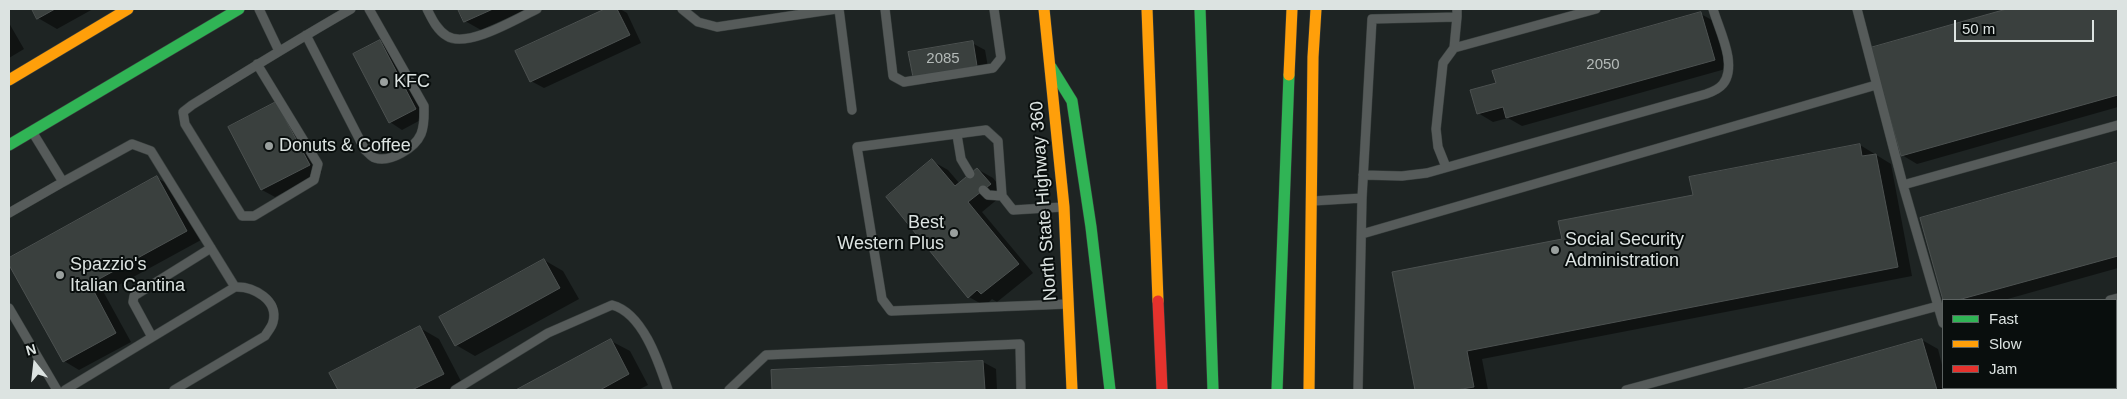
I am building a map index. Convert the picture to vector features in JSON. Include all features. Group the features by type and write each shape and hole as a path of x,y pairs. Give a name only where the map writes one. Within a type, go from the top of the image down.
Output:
{"main road":[{"path":"9,80 128,9"},
{"path":"9,145 239,9"},
{"name":"North State Highway 360","path":"1044,9 1064,207 1072,390"},
{"path":"1147,9 1162,390"},
{"path":"1200,9 1213,390"},
{"path":"1277,390 1292,9"},
{"path":"1309,390 1312,57 1316,9"},
{"path":"1051,67 1072,101 1091,227 1110,390"}],"lane":[{"path":"259,9 279,51"},
{"path":"257,64 318,164 314,180 254,216 242,216 185,124 182,112 257,64 351,9"},
{"path":"306,35 365,150 374,158 387,158 409,149 420,136 425,123 424,106 369,9"},
{"path":"426,9 434,25 448,37 458,40 489,32 537,9"},
{"path":"682,9 698,22 717,27 838,9 852,110"},
{"path":"884,9 893,76 904,82 993,68 1000,58 994,9"},
{"path":"1454,48 1596,9"},
{"path":"1364,175 1402,176 1427,172 1706,94 1722,86 1728,76 1730,65 1713,9"},
{"path":"1857,9 1903,185 1942,320"},
{"path":"1358,390 1362,198 1372,19 1457,13 1454,48 1443,63 1436,129 1438,147 1446,167"},
{"path":"1362,234 1876,85"},
{"path":"1903,185 2118,126"},
{"path":"1064,207 1013,210 1002,196 998,141 986,130 857,147 882,299 891,311 1068,304"},
{"path":"32,131 63,182"},
{"path":"957,134 961,159 970,174"},
{"path":"9,213 132,144 142,146 151,150 235,287"},
{"path":"983,190 988,195 1002,196"},
{"path":"1312,201 1362,198"},
{"path":"152,337 133,302 134,296 211,248"},
{"path":"65,390 235,287 245,286 256,290 268,300 273,310 273,323 265,336 174,390"},
{"path":"455,390 548,333 612,305 618,307 640,327 655,353 668,390"},
{"path":"1626,390 1938,306"},
{"path":"9,308 57,390"},
{"path":"729,390 766,355 1020,344 1021,390"}],"building":[{"path":"32,9 55,9 37,19"},
{"path":"458,9 493,9 464,22"},
{"path":"605,9 617,9 630,35 530,82 515,51"},
{"path":"2007,9 2118,9 2118,95 1901,156 1870,48"},
{"path":"1701,12 1715,60 1506,118 1503,107 1477,114 1470,90 1496,83 1492,71"},
{"name":"KFC","path":"380,40 416,109 389,123 353,54"},
{"path":"973,41 977,66 913,77 908,52"},
{"name":"Donuts & Coffee","path":"276,102 310,165 261,190 228,127"},
{"path":"1860,144 1862,156 1876,154 1898,267 1467,351 1474,387 1456,390 1415,390 1392,272 1562,239 1558,221 1693,195 1689,177"},
{"name":"Best Western Plus","path":"932,159 955,186 977,168 991,184 968,202 1019,264 981,294 977,290 968,298 886,197"},
{"path":"2118,162 2118,256 1962,299 1943,299 1920,218"},
{"name":"Spazzio's Italian Cantina","path":"157,176 187,231 90,284 116,333 63,362 9,265 9,258"},
{"path":"544,259 560,288 455,346 439,317"},
{"path":"420,326 444,374 412,390 338,390 329,373"},
{"path":"611,339 629,374 600,390 516,390"},
{"path":"1922,339 1937,390 1741,390"},
{"path":"2117,352 2118,390 1983,390 2117,389"},
{"path":"983,361 985,390 772,390 771,370"}],"traffic: fast":[{"path":"9,145 239,9"},
{"path":"1200,9 1213,390"},
{"path":"1051,67 1072,101 1091,227 1110,390"},
{"path":"1277,390 1289,75"}],"traffic: slow":[{"path":"9,80 128,9"},
{"path":"1044,9 1064,207 1072,390"},
{"path":"1147,9 1158,301"},
{"path":"1289,75 1292,9"},
{"path":"1309,390 1313,57 1316,9"}],"traffic: jam":[{"path":"1158,301 1162,390"}],"place":[{"name":"KFC","path":"384,82"},
{"name":"Donuts & Coffee","path":"269,146"},
{"name":"Best Western Plus","path":"954,233"},
{"name":"Social Security Administration","path":"1555,250"},
{"name":"Spazzio's Italian Cantina","path":"60,275"}]}
